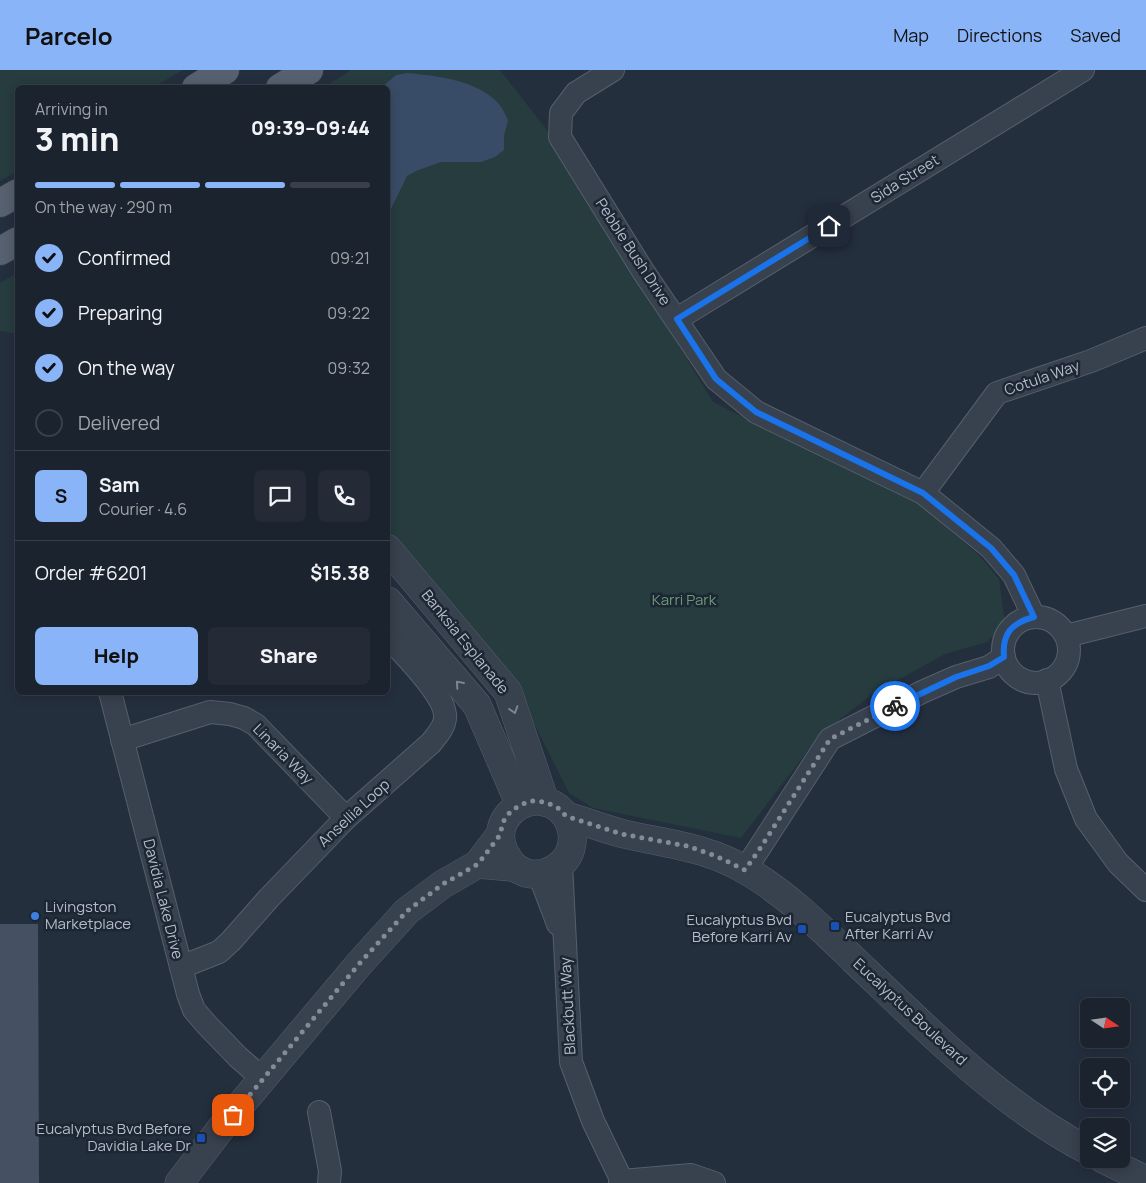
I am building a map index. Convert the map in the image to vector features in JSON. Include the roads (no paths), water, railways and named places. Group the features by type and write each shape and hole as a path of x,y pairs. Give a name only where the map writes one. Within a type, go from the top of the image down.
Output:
{"main road":[{"path":"201,85 225,70"},
{"path":"285,85 309,70"},
{"path":"0,203 15,195"},
{"path":"0,251 15,243"}],"street":[{"name":"Pebble Bush Drive","path":"614,70 576,93 561,113 560,137 643,270 716,379 756,412 923,493 991,548 1014,575 1034,617"},
{"name":"Sida Street","path":"677,319 1083,70"},
{"name":"Cotula Way","path":"923,493 997,393 1091,361 1146,338"},
{"name":"Banksia Esplanade","path":"390,551 508,692 544,807"},
{"name":"Banksia Esplanade","path":"390,603 477,706 544,807"},
{"path":"1066,636 1146,616"},
{"path":"1034,617 1053,621 1066,636 1068,647 1068,657 1064,667 1056,675 1036,683 1025,681 1015,676 1008,668 1003,646 1006,635 1018,623 1034,617"},
{"name":"Ansellia Loop","path":"181,967 219,952 232,941 269,898 346,818 431,742 441,730 445,721 445,712 436,692 390,639"},
{"path":"745,870 830,739 922,692 956,677 989,666 1004,657"},
{"path":"1047,680 1066,769 1086,819 1118,863 1146,890"},
{"name":"Davidia Lake Drive","path":"111,695 188,994 194,1010 238,1057 263,1079"},
{"name":"Linaria Way","path":"122,740 210,712 230,714 244,718 256,725 346,818"},
{"path":"544,807 572,829 572,842 546,865 506,858 501,848 500,835 503,822 510,812 544,807"},
{"name":"Eucalyptus Boulevard","path":"544,807 622,834 687,846 728,861 745,870 779,893 809,918 985,1081 1041,1122 1080,1146"},
{"path":"478,864 546,865 622,834"},
{"path":"179,1183 222,1127 359,964 407,911 443,884 478,864 500,835"},
{"name":"Blackbutt Way","path":"546,865 564,941 571,1062 593,1121 621,1182"},
{"path":"320,1112 330,1171 329,1183"},
{"path":"1121,1168 1146,1180"},
{"path":"621,1182 691,1175 714,1183"}],"water":[{"path":"408,73 456,80 468,84 489,95 499,105 508,120 504,136 504,150 495,157 481,162 441,162 416,171 407,176 390,211 390,85 384,85 396,75"}],"place":[{"name":"Livingston Marketplace","path":"35,916"},
{"name":"Eucalyptus Bvd After Karri Av","path":"835,926"},
{"name":"Eucalyptus Bvd Before Karri Av","path":"802,929"},
{"name":"Eucalyptus Bvd Before Davidia Lake Dr","path":"201,1138"}],"park label":[{"name":"Karri Park","path":"684,600"}]}
